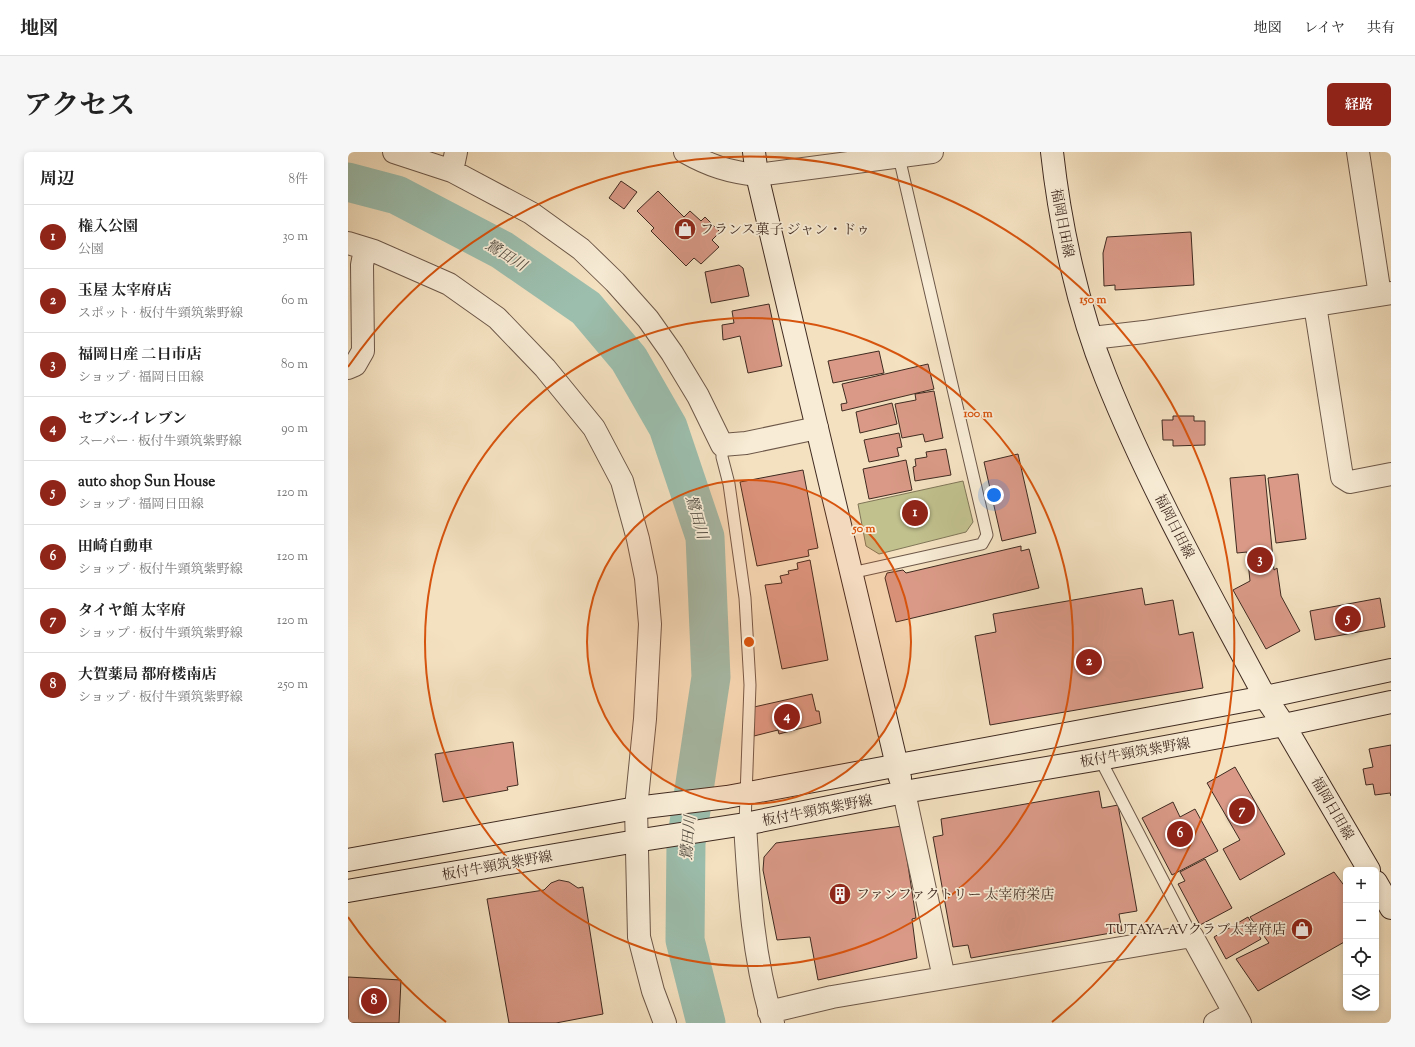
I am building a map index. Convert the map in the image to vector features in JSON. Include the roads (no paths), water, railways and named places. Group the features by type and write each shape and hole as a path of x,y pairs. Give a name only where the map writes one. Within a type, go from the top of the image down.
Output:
{"street":[{"path":"394,152 454,162 531,213 581,249 615,282 648,319 672,353 698,396 722,445 746,443 817,428"},
{"path":"685,152 721,169 734,173 758,175 892,156 932,152"},
{"path":"754,152 758,175 817,428 896,764 904,792 944,978"},
{"name":"福岡日田線","path":"1052,152 1057,194 1073,269 1092,338 1106,377 1153,484 1265,697 1284,725 1367,867"},
{"path":"1092,338 1144,332 1385,294 1358,152"},
{"path":"348,368 355,365 363,351 362,265 357,246"},
{"path":"357,246 449,284 497,318 545,368 594,428 622,481 638,539 646,578 650,624 641,807 642,840 639,937 653,991 665,1023"},
{"path":"1315,305 1342,477 1350,482 1391,474"},
{"path":"348,860 641,807 736,795 896,764 1265,697 1391,670"},
{"name":"板付牛頸筑紫野線","path":"348,891 735,825 904,792 1100,759 1284,725 1391,702"},
{"path":"735,825 748,885 756,951 771,1017 832,997 1192,936 1237,1018 1215,1023"},
{"path":"1379,887 1391,908"}],"lane":[{"path":"851,573 982,544 986,535 892,156"},
{"path":"722,445 722,457 729,484 745,598 750,685 736,795 735,825"},
{"path":"1100,759 1192,936"}],"waterway":[{"name":"鷺田川","path":"348,182 397,195 502,250 586,308 629,359 668,427 705,537 711,677 686,843 685,940 706,1023"}],"place":[{"name":"フランス菓子 ジャン・ドゥ","path":"685,229"},
{"name":"権入公園","path":"915,513"},
{"name":"福岡日産 二日市店","path":"1260,560"},
{"name":"auto shop Sun House","path":"1348,619"},
{"name":"玉屋 太宰府店","path":"1089,662"},
{"name":"セブン-イレブン","path":"787,717"},
{"name":"タイヤ館 太宰府","path":"1242,811"},
{"name":"田崎自動車","path":"1180,834"},
{"name":"ファンファクトリー 太宰府栄店","path":"840,894"},
{"name":"TUTAYA AVクラブ太宰府店","path":"1302,929"},
{"name":"大賀薬局 都府楼南店","path":"374,1001"}]}
